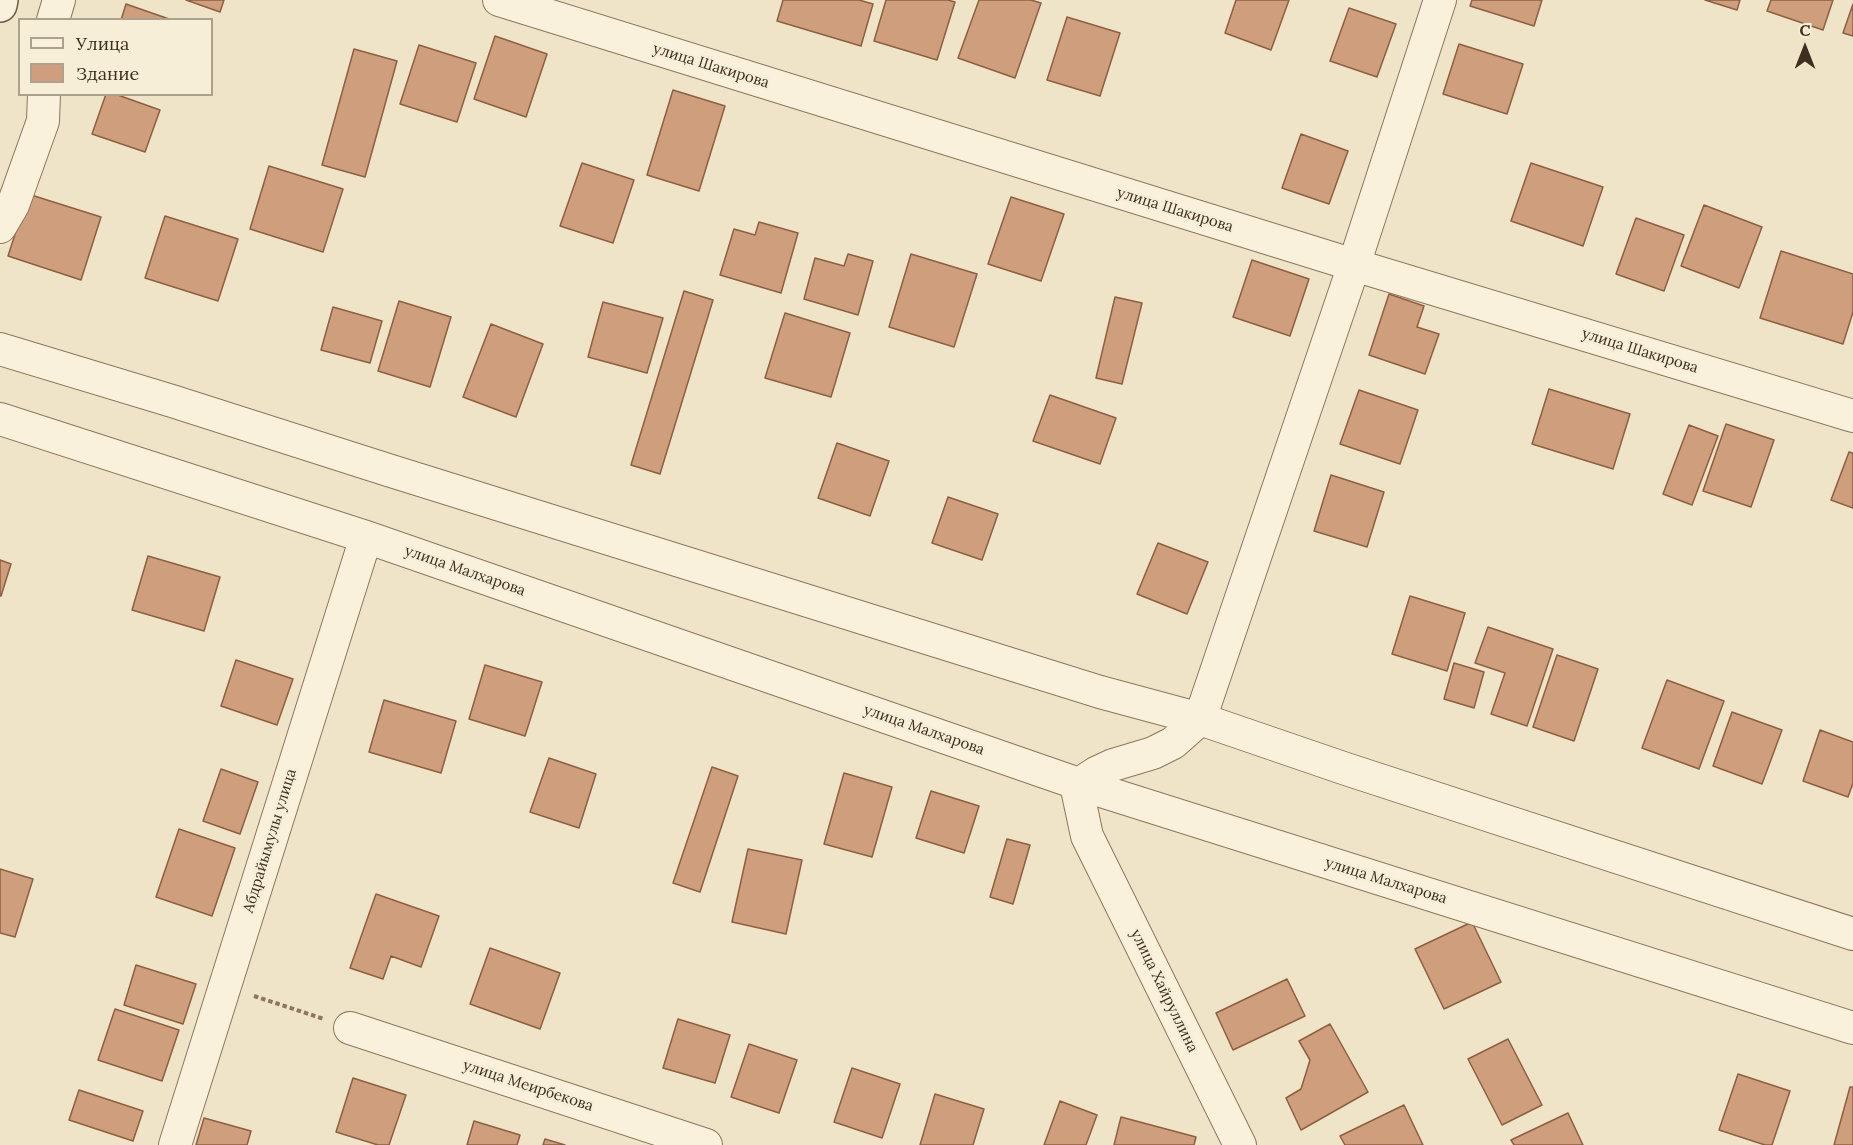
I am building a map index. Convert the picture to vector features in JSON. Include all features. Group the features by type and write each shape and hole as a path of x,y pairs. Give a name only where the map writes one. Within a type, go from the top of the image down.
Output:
{"main road":[{"path":"0,5 1,0"}],"street":[{"path":"54,18 59,0"},
{"name":"улица Шакирова","path":"499,0 1354,265 1853,416"},
{"path":"1079,784 1113,765 1153,753 1173,743 1200,719 1354,265 1440,0"},
{"path":"0,227 13,205 43,121 44,96"},
{"path":"0,349 1100,692 1200,719 1346,769 1853,934"},
{"name":"улица Малхарова","path":"0,419 366,537 1079,784 1853,1028"},
{"name":"Абдрайымулы улица","path":"175,1145 366,537"},
{"name":"улица Хайруллина","path":"1079,784 1077,789 1088,836 1240,1145"},
{"name":"улица Меирбекова","path":"350,1028 706,1145"}],"path":[{"path":"224,987 350,1028"}],"building":[{"path":"186,0 224,0 220,12"},
{"path":"783,0 859,0 873,4 861,46 777,21"},
{"path":"886,0 955,2 937,60 874,41"},
{"path":"979,0 1031,0 1041,3 1015,78 958,58"},
{"path":"1236,0 1289,0 1271,50 1225,33"},
{"path":"1472,0 1542,0 1534,26 1470,6"},
{"path":"1705,0 1740,0 1737,10"},
{"path":"1771,0 1833,0 1823,30 1767,11"},
{"path":"126,4 166,18 122,18"},
{"path":"1853,4 1853,36 1843,33"},
{"path":"1349,8 1396,24 1377,77 1330,61"},
{"path":"1067,17 1120,33 1100,96 1047,80"},
{"path":"495,36 547,54 526,117 474,99"},
{"path":"1459,44 1523,64 1507,114 1443,94"},
{"path":"419,45 476,63 457,122 400,104"},
{"path":"354,49 397,61 365,177 322,165"},
{"path":"673,90 725,106 699,191 647,175"},
{"path":"105,96 121,96 160,110 145,152 92,134"},
{"path":"1301,134 1348,151 1329,204 1282,188"},
{"path":"582,163 634,180 613,243 560,226"},
{"path":"1531,163 1603,187 1583,246 1511,221"},
{"path":"269,166 343,189 323,252 250,229"},
{"path":"28,194 101,217 81,280 8,256"},
{"path":"1011,197 1064,214 1041,281 988,264"},
{"path":"1704,205 1762,227 1739,288 1681,266"},
{"path":"165,216 238,239 218,301 145,278"},
{"path":"1636,218 1684,235 1664,291 1616,274"},
{"path":"759,222 798,233 781,293 720,275 734,229 755,235"},
{"path":"1781,251 1853,274 1853,312 1843,344 1760,318"},
{"path":"848,254 873,261 858,315 804,299 815,258 844,266"},
{"path":"911,254 977,274 954,347 889,327"},
{"path":"1252,260 1309,279 1290,336 1233,317"},
{"path":"684,291 713,300 660,474 631,465"},
{"path":"1389,294 1424,306 1417,327 1439,334 1425,374 1369,355"},
{"path":"1115,297 1142,303 1122,384 1096,378"},
{"path":"399,301 451,317 430,387 378,371"},
{"path":"603,302 663,318 647,373 588,357"},
{"path":"333,307 382,321 370,363 321,350"},
{"path":"785,313 850,333 831,397 765,378"},
{"path":"491,324 543,344 516,417 463,397"},
{"path":"1549,389 1630,414 1613,469 1532,444"},
{"path":"1359,390 1418,410 1400,464 1340,444"},
{"path":"1050,395 1116,418 1100,464 1033,441"},
{"path":"1726,424 1774,440 1751,507 1703,491"},
{"path":"1689,425 1718,436 1692,505 1663,494"},
{"path":"837,443 889,461 870,516 818,498"},
{"path":"1849,452 1853,453 1853,508 1831,500"},
{"path":"1331,475 1384,492 1367,547 1314,531"},
{"path":"948,497 998,514 982,560 932,543"},
{"path":"1158,543 1208,562 1187,614 1137,594"},
{"path":"148,556 220,577 204,631 132,610"},
{"path":"0,560 11,564 1,596 0,596"},
{"path":"1410,596 1465,613 1447,671 1392,654"},
{"path":"1488,627 1553,649 1527,726 1491,714 1505,673 1475,663"},
{"path":"1557,655 1598,669 1574,741 1533,727"},
{"path":"236,660 293,679 277,725 221,706"},
{"path":"1454,663 1484,672 1474,708 1444,699"},
{"path":"485,665 542,682 525,736 469,719"},
{"path":"1667,680 1724,701 1699,769 1642,748"},
{"path":"384,700 456,721 441,773 369,752"},
{"path":"1732,712 1782,730 1762,784 1713,766"},
{"path":"1820,730 1853,742 1853,783 1848,797 1803,781"},
{"path":"549,758 596,774 579,828 530,812"},
{"path":"712,767 738,776 700,892 673,883"},
{"path":"221,769 258,782 240,834 203,821"},
{"path":"844,773 892,787 872,857 824,844"},
{"path":"931,791 979,806 964,853 916,838"},
{"path":"179,829 235,848 212,916 156,897"},
{"path":"1007,839 1030,845 1013,904 990,897"},
{"path":"748,849 802,860 786,934 732,922"},
{"path":"0,869 33,879 15,937 0,933"},
{"path":"376,894 439,916 421,967 391,956 383,979 350,968"},
{"path":"1472,922 1501,982 1444,1009 1415,949"},
{"path":"490,948 560,973 540,1029 470,1004"},
{"path":"136,965 196,984 183,1024 124,1005"},
{"path":"1287,979 1305,1016 1233,1050 1216,1013"},
{"path":"115,1009 179,1030 162,1081 98,1060"},
{"path":"678,1019 730,1035 715,1083 663,1068"},
{"path":"1330,1024 1368,1092 1301,1130 1286,1098 1301,1089 1310,1060 1299,1041"},
{"path":"1508,1039 1542,1105 1502,1125 1468,1059"},
{"path":"749,1044 797,1060 779,1113 731,1097"},
{"path":"852,1068 900,1084 882,1138 834,1122"},
{"path":"1738,1074 1790,1091 1772,1145 1765,1145 1719,1130"},
{"path":"353,1078 406,1095 389,1145 378,1145 336,1132"},
{"path":"1850,1087 1853,1087 1853,1145 1834,1145"},
{"path":"79,1090 143,1111 133,1141 69,1120"},
{"path":"935,1094 984,1109 973,1145 920,1145"},
{"path":"1060,1101 1097,1115 1086,1145 1044,1145"},
{"path":"1404,1105 1423,1145 1345,1145 1340,1136"},
{"path":"1568,1113 1583,1145 1514,1145 1511,1140"},
{"path":"1121,1117 1196,1137 1194,1145 1114,1145"},
{"path":"204,1118 251,1131 247,1145 196,1145"},
{"path":"474,1121 520,1135 517,1145 467,1145"},
{"path":"545,1139 565,1145 543,1145"}]}
